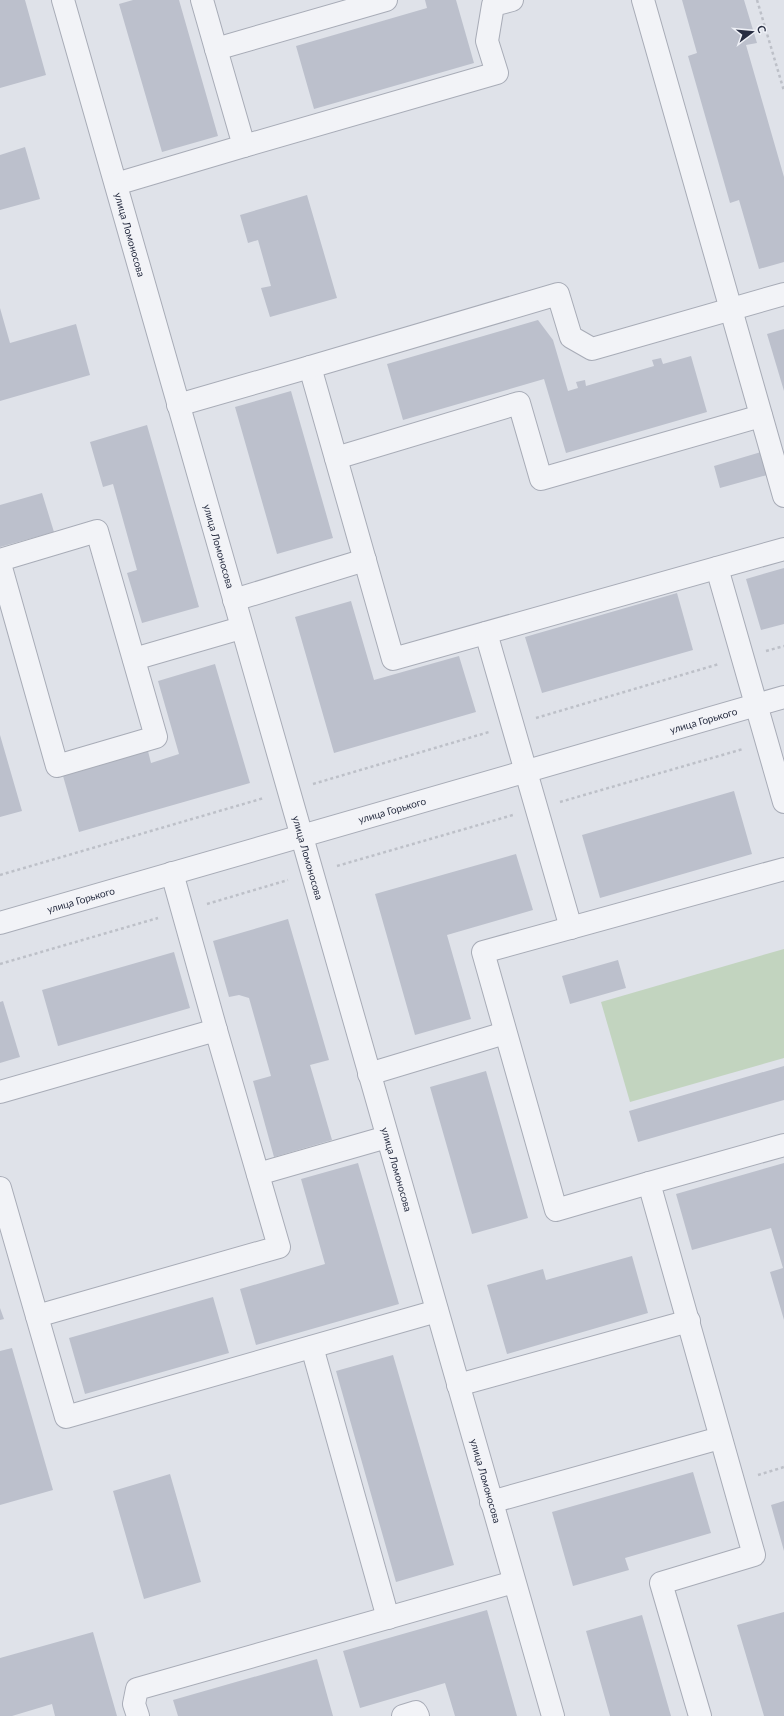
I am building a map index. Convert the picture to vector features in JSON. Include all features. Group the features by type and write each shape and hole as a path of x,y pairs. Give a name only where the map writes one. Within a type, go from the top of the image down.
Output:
{"street":[{"name":"улица Ломоносова","path":"63,0 241,628 302,836 553,1716"},
{"path":"202,0 244,146"},
{"path":"216,49 386,0"},
{"path":"116,184 497,73 487,42 493,6 512,0"},
{"path":"643,0 784,496"},
{"path":"178,405 558,294 570,337 592,349 784,294"},
{"path":"310,367 394,659 784,549"},
{"path":"336,458 519,403 540,479 761,416"},
{"path":"0,560 96,531 156,737 57,766 0,564"},
{"path":"234,600 365,560"},
{"path":"717,568 784,802"},
{"path":"134,659 241,628"},
{"path":"486,633 570,928"},
{"name":"улица Горького","path":"0,923 784,697"},
{"path":"784,869 483,952 556,1210 784,1145"},
{"path":"37,1316 279,1247 172,873"},
{"path":"0,1092 216,1030"},
{"path":"369,1074 505,1033"},
{"path":"258,1174 388,1137"},
{"path":"649,1183 754,1555 661,1583 700,1716"},
{"path":"0,1188 66,1418 437,1311"},
{"path":"458,1385 688,1321"},
{"path":"312,1347 388,1618"},
{"path":"492,1502 720,1438"},
{"path":"138,1716 134,1704 137,1688 514,1582"},
{"path":"404,1716 416,1712 418,1716"}],"path":[{"path":"757,0 784,91"},
{"path":"312,784 784,646"},
{"path":"0,876 267,797"},
{"path":"0,964 290,879"}],"green space":[{"path":"784,949 784,1058 630,1102 601,1002"}],"building":[{"path":"0,0 25,0 46,75 0,88"},
{"path":"133,0 179,0 218,136 162,152 119,4"},
{"path":"425,0 456,0 474,63 314,109 296,46 427,8"},
{"path":"682,0 744,0 757,43 746,45 784,177 784,262 759,269 739,200 730,203 688,56 697,53"},
{"path":"25,147 40,199 0,210 0,155"},
{"path":"307,195 337,298 270,317 261,288 271,286 258,240 248,243 240,215"},
{"path":"0,308 10,343 76,324 90,375 0,401"},
{"path":"538,320 553,340 568,391 578,388 576,382 585,380 586,386 654,366 652,360 661,358 663,364 691,356 707,412 566,453 544,379 403,420 387,364"},
{"path":"784,329 784,391 767,334"},
{"path":"291,391 333,538 277,554 235,407"},
{"path":"147,425 199,607 142,623 127,573 137,570 113,484 103,487 90,442"},
{"path":"761,452 767,475 720,488 714,466"},
{"path":"42,493 54,532 0,547 0,505"},
{"path":"784,568 784,624 761,630 746,579"},
{"path":"677,593 693,650 542,693 525,637"},
{"path":"351,601 374,680 459,656 476,712 334,753 295,617"},
{"path":"215,664 250,783 79,832 63,776 148,751 151,763 179,754 158,681"},
{"path":"0,735 22,811 0,817"},
{"path":"734,791 752,854 600,898 582,835"},
{"path":"516,854 533,910 447,935 471,1019 415,1035 375,894"},
{"path":"288,919 329,1060 310,1065 332,1140 274,1157 253,1081 271,1076 249,998 239,995 229,997 213,941"},
{"path":"174,952 190,1008 58,1046 42,990"},
{"path":"618,960 626,988 570,1004 562,976"},
{"path":"3,1001 20,1057 0,1063 0,1002"},
{"path":"784,1066 784,1100 638,1142 629,1111"},
{"path":"486,1071 528,1218 472,1234 430,1087"},
{"path":"358,1163 399,1304 256,1345 240,1289 325,1264 301,1179"},
{"path":"784,1163 784,1320 770,1272 783,1268 771,1228 692,1250 676,1194"},
{"path":"632,1256 648,1313 507,1354 487,1285 543,1269 546,1280"},
{"path":"213,1297 229,1353 85,1394 69,1338"},
{"path":"0,1308 4,1319 0,1320"},
{"path":"12,1348 53,1490 0,1505 0,1351"},
{"path":"393,1355 454,1565 396,1582 336,1371"},
{"path":"693,1472 711,1533 625,1558 629,1570 573,1586 552,1512"},
{"path":"170,1474 201,1582 144,1599 113,1491"},
{"path":"784,1501 784,1551 771,1505"},
{"path":"487,1610 517,1716 455,1716 445,1683 360,1708 343,1651"},
{"path":"784,1612 784,1716 764,1716 737,1625"},
{"path":"642,1615 671,1716 610,1716 586,1631"},
{"path":"93,1632 117,1716 55,1716 52,1704 12,1716 0,1716 0,1658"},
{"path":"317,1659 333,1716 178,1716 173,1700"}]}
